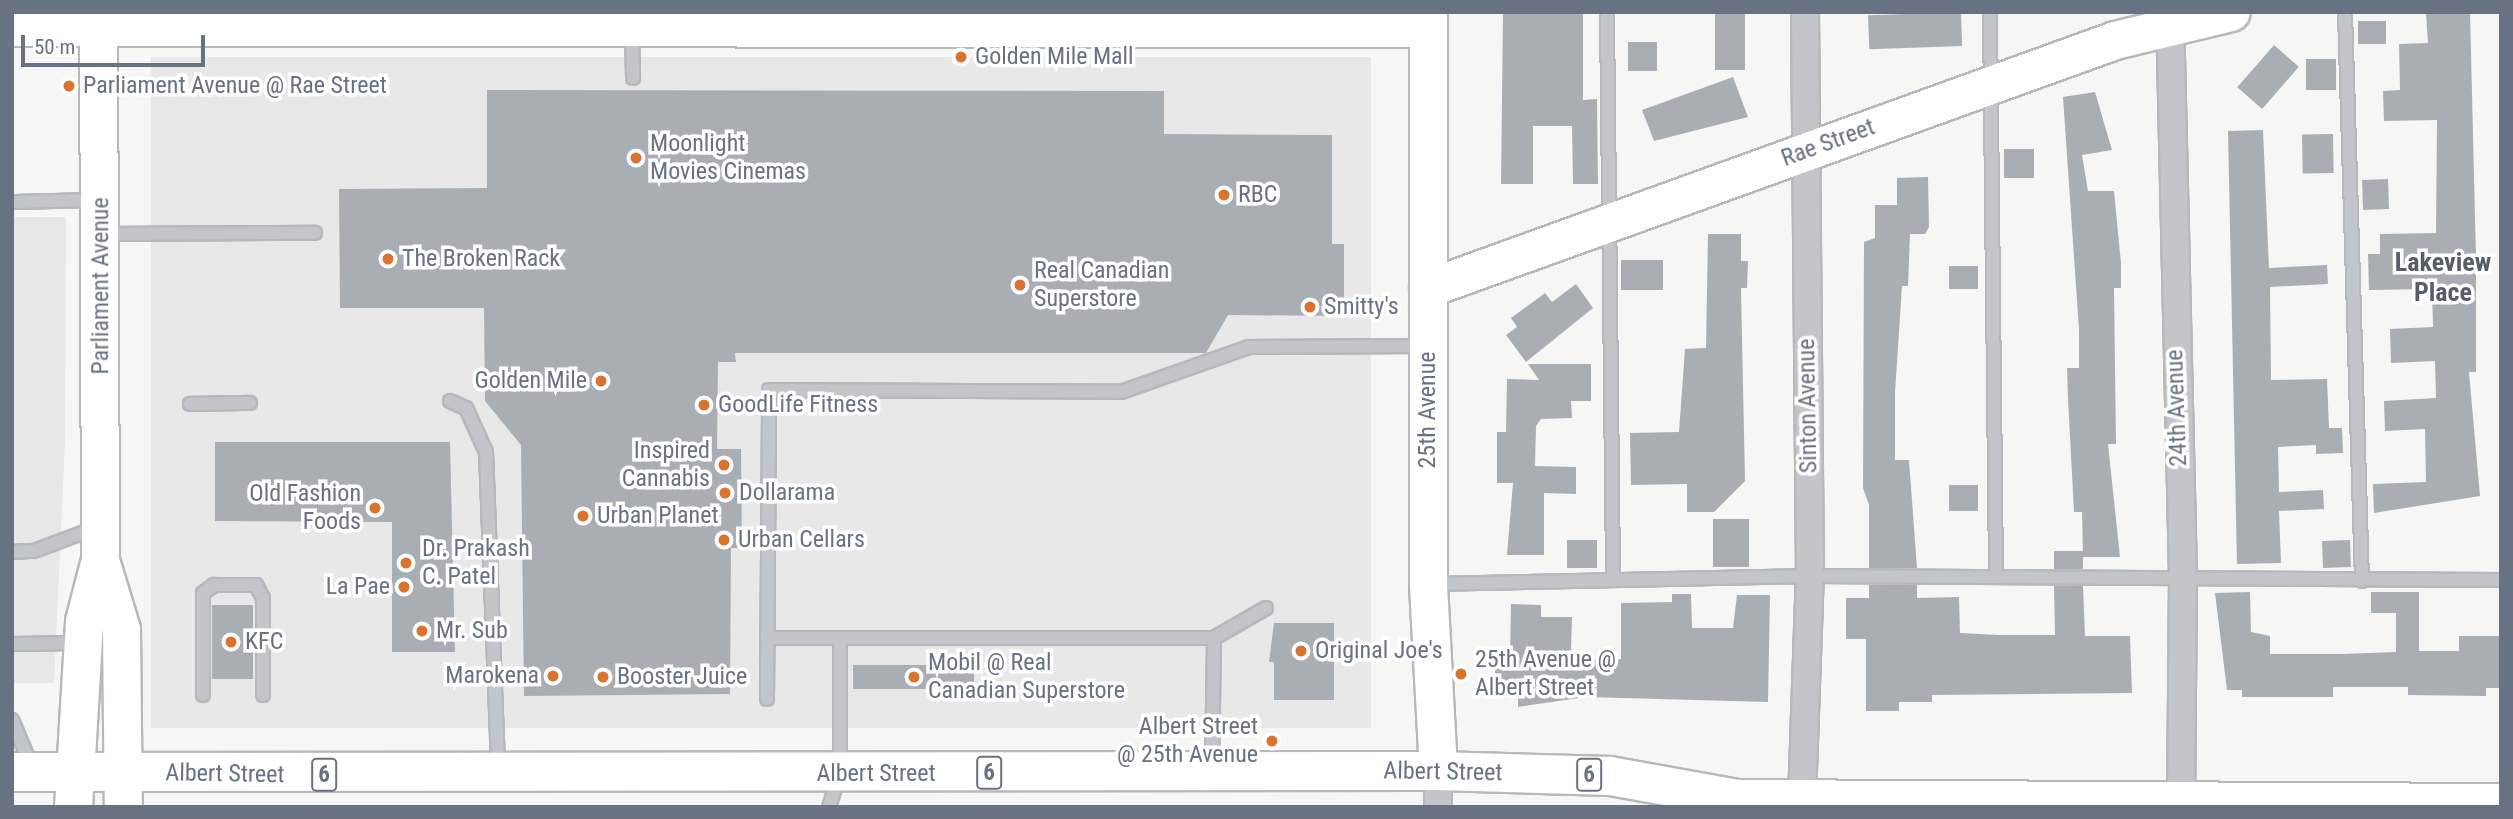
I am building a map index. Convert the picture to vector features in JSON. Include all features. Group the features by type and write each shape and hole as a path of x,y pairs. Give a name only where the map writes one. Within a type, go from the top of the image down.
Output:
{"main road":[{"name":"Albert Street","path":"23,772 73,789 123,790 498,776 834,790 1212,772 1438,789 1610,776 1738,799 2181,804 2501,803"},
{"name":"Albert Street","path":"1701,807 1738,799"}],"street":[{"name":"Sinton Avenue","path":"1802,800 1810,576 1804,152 1805,12"},
{"name":"Rae Street","path":"1428,288 2170,17 2231,12"},
{"name":"24th Avenue","path":"2170,17 2183,578 2181,804"},
{"path":"12,27 98,19 308,19 632,25 772,19 1428,20"},
{"name":"Parliament Avenue","path":"73,789 82,643 100,542 98,19"},
{"name":"25th Avenue","path":"1428,20 1428,584 1438,789"},
{"name":"Parliament Avenue","path":"100,542 121,629 123,790"}],"lane":[{"path":"1607,12 1613,580"},
{"path":"1990,12 1995,82 1996,577"},
{"path":"2345,12 2362,581"},
{"path":"632,25 633,78"},
{"path":"12,202 100,217 315,233"},
{"path":"767,699 769,390 1121,392 1249,347 1428,346"},
{"path":"450,401 466,408 486,452 498,776"},
{"path":"190,404 250,403"},
{"path":"12,552 100,542"},
{"path":"1428,584 1810,576 2501,580"},
{"path":"203,695 203,593 214,584 256,585 262,598 263,695"},
{"path":"767,638 1214,638 1266,608"},
{"path":"834,790 840,638"},
{"path":"1212,772 1214,638"},
{"path":"12,644 82,643"},
{"path":"12,720 23,772"}],"shaded area":[{"path":"151,57 1371,57 1371,728 151,728"},
{"path":"12,217 66,217 65,442 54,683 12,683"}],"building":[{"path":"1503,12 1583,12 1583,100 1597,99 1598,184 1573,184 1572,126 1533,126 1533,184 1501,184"},
{"path":"1715,12 1745,12 1745,70 1715,70"},
{"path":"1961,12 1962,46 1869,49 1868,15"},
{"path":"2470,12 2476,372 2469,372 2480,496 2374,513 2373,484 2426,482 2425,429 2385,431 2384,401 2436,398 2435,361 2391,363 2390,329 2433,327 2432,289 2369,290 2368,254 2380,254 2380,234 2436,233 2437,120 2384,121 2383,91 2400,90 2399,44 2428,43 2426,14"},
{"path":"2358,21 2386,21 2386,44 2358,44"},
{"path":"1628,42 1657,42 1657,71 1628,71"},
{"path":"2274,45 2299,67 2262,109 2237,87"},
{"path":"2306,59 2336,59 2336,90 2306,90"},
{"path":"1733,77 1748,117 1654,141 1642,110"},
{"name":"Golden Mile","path":"487,90 1164,91 1164,134 1332,135 1332,244 1344,244 1344,316 1228,315 1206,353 735,353 736,362 718,362 717,449 741,449 742,548 731,548 730,694 524,696 521,445 485,401 484,308 340,308 339,189 487,188"},
{"path":"2095,92 2112,150 2082,155 2088,191 2114,191 2121,263 2121,288 2114,288 2116,444 2108,444 2120,557 2083,557 2082,512 2074,512 2067,368 2079,368 2079,330 2063,97"},
{"path":"2263,130 2269,268 2327,265 2328,284 2270,287 2271,380 2327,379 2329,428 2342,428 2343,453 2316,454 2316,445 2278,447 2279,492 2323,490 2324,509 2279,511 2281,563 2237,564 2228,131"},
{"path":"2333,134 2334,173 2303,174 2302,135"},
{"path":"2004,149 2034,149 2034,178 2004,178"},
{"path":"1928,177 1929,227 1925,234 1910,234 1908,286 1902,286 1895,393 1895,460 1909,460 1917,568 1869,568 1869,505 1863,488 1864,242 1875,238 1875,205 1897,205 1897,178"},
{"path":"2388,179 2389,209 2363,210 2362,180"},
{"path":"1708,234 1741,234 1741,261 1748,261 1747,288 1741,288 1745,481 1714,512 1687,512 1687,484 1631,485 1630,433 1679,432 1685,349 1706,348"},
{"path":"1621,260 1663,260 1663,290 1621,290"},
{"path":"1949,266 1978,266 1978,289 1949,289"},
{"path":"1576,284 1593,308 1526,362 1506,335 1517,327 1511,318 1545,293 1552,302"},
{"path":"1528,364 1591,364 1591,401 1571,401 1572,418 1541,419 1536,426 1535,466 1576,467 1576,494 1544,493 1544,555 1507,555 1513,483 1497,483 1497,432 1506,432 1507,379 1539,380"},
{"path":"215,442 450,442 455,652 392,652 392,522 215,521"},
{"path":"1949,485 1978,485 1978,511 1949,511"},
{"path":"1713,519 1749,519 1749,567 1713,567"},
{"path":"1567,540 1597,540 1597,568 1567,568"},
{"path":"2350,540 2351,567 2323,568 2322,541"},
{"path":"2054,551 2083,551 2083,569 2054,569"},
{"path":"1869,585 1917,585 1917,598 1959,597 1960,633 1999,635 2055,635 2054,586 2083,586 2085,636 2130,636 2132,693 1932,695 1932,702 1899,702 1899,711 1866,711 1866,639 1846,639 1846,598 1869,598"},
{"path":"2250,592 2251,632 2270,636 2270,654 2342,654 2396,652 2396,613 2371,613 2371,592 2419,592 2419,651 2459,651 2459,636 2501,636 2501,688 2486,688 2486,696 2408,695 2408,687 2333,687 2333,697 2242,697 2242,690 2227,690 2215,593"},
{"path":"1672,594 1691,594 1692,628 1733,628 1737,595 1770,595 1768,702 1586,697 1518,707 1518,687 1495,687 1495,657 1510,657 1511,604 1541,605 1541,617 1572,617 1571,651 1577,651 1577,659 1621,659 1621,603 1672,602"},
{"name":"KFC","path":"212,605 253,605 253,679 212,679"},
{"name":"Original Joe's","path":"1274,623 1334,623 1334,700 1274,700 1274,662 1269,662"},
{"name":"Mobil @ Real Canadian Superstore","path":"853,665 974,665 974,689 853,689"}],"place":[{"name":"Golden Mile Mall","path":"961,57"},
{"name":"Parliament Avenue @ Rae Street","path":"69,86"},
{"name":"Moonlight Movies Cinemas","path":"636,158"},
{"name":"RBC","path":"1224,195"},
{"name":"The Broken Rack","path":"388,259"},
{"name":"Real Canadian Superstore","path":"1020,285"},
{"name":"Smitty's","path":"1310,307"},
{"name":"Golden Mile","path":"601,381"},
{"name":"GoodLife Fitness","path":"704,405"},
{"name":"Inspired Cannabis","path":"724,465"},
{"name":"Dollarama","path":"725,493"},
{"name":"Old Fashion Foods","path":"375,508"},
{"name":"Urban Planet","path":"583,516"},
{"name":"Urban Cellars","path":"724,540"},
{"name":"Dr. Prakash C. Patel","path":"406,563"},
{"name":"La Pae","path":"404,587"},
{"name":"Mr. Sub","path":"422,631"},
{"name":"KFC","path":"231,642"},
{"name":"Original Joe's","path":"1301,651"},
{"name":"25th Avenue @ Albert Street","path":"1461,674"},
{"name":"Marokena","path":"553,676"},
{"name":"Booster Juice","path":"603,677"},
{"name":"Mobil @ Real Canadian Superstore","path":"914,677"},
{"name":"Albert Street @ 25th Avenue","path":"1272,741"}],"district":[{"name":"Lakeview Place","path":"2443,278"}]}
